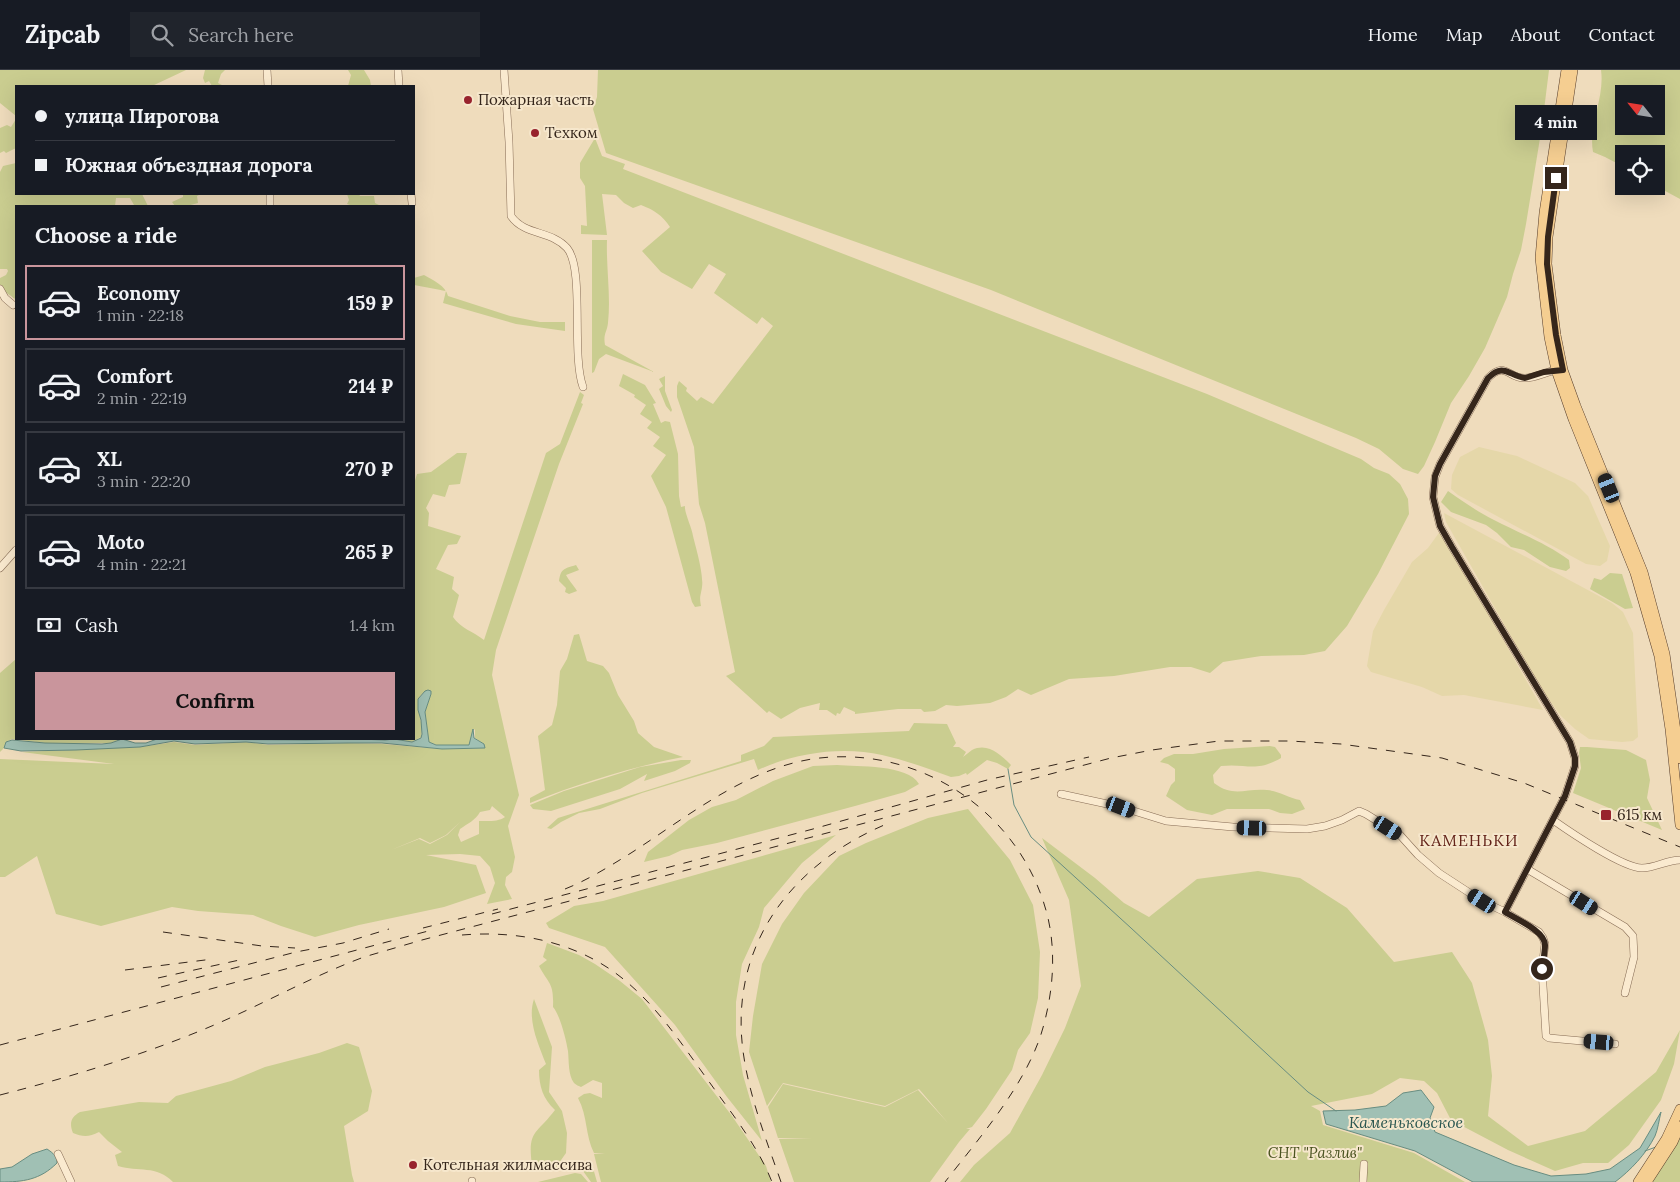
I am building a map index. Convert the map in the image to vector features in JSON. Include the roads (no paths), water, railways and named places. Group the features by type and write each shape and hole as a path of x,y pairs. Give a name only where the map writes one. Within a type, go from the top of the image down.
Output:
{"main road":[{"path":"1566,70 1544,213 1540,258 1549,337 1573,418 1635,573 1659,656 1670,730 1680,825"},
{"path":"1573,70 1552,208 1547,264 1560,370 1642,572 1665,654 1680,759"},
{"path":"1638,1182 1666,1139 1680,1109"},
{"path":"1647,1182 1673,1142 1680,1126"}],"street":[{"path":"267,70 268,85"},
{"path":"398,70 399,85"},
{"path":"504,70 509,133 511,216 516,224 526,230 554,238 567,247 575,267 578,362 583,387"},
{"path":"411,195 412,203"},
{"path":"0,289 13,305"},
{"path":"1505,912 1561,806 1571,781 1575,758 1573,749 1440,526 1432,488 1440,464 1488,378 1494,372 1500,370 1507,371 1525,378 1560,370"},
{"path":"0,568 15,551"},
{"path":"1061,794 1121,807 1166,821 1233,827 1307,829 1325,826 1342,820 1358,811 1366,814 1400,835 1418,855 1439,872 1482,901 1505,912 1538,932 1543,938 1545,944 1542,969 1546,1036 1549,1038 1615,1044"},
{"path":"1554,820 1616,859 1634,867 1644,868 1680,860"},
{"path":"1527,869 1624,927 1633,936 1634,957 1625,993"},
{"path":"58,1154 71,1182"},
{"path":"1363,1182 1364,1164"}],"water":[{"path":"425,691 431,691 425,712 429,742 436,745 469,745 473,729 474,738 484,744 485,748 442,749 382,743 268,744 246,742 195,744 174,741 140,747 76,750 21,751 4,748 6,742 12,740 45,743 102,744 119,740 135,743 146,743 154,740 400,740 412,742 421,738 418,699"},
{"name":"Каменьковское","path":"1421,1090 1434,1107 1430,1118 1435,1132 1514,1165 1551,1176 1586,1174 1610,1169 1640,1148 1661,1112 1656,1133 1651,1143 1632,1167 1615,1182 1473,1182 1415,1151 1326,1124 1323,1111 1355,1110 1386,1106 1403,1093"},
{"path":"47,1149 54,1155 57,1161 51,1169 31,1179 0,1182 0,1169 12,1167 32,1154"}],"waterway":[{"path":"1008,769 1014,805 1031,837 1308,1092 1336,1111"},
{"path":"1645,1151 1656,1147"}],"railway":[{"path":"0,1095 52,1081 156,1048 227,1019 324,973 364,957 1111,758 1152,750 1219,741 1290,741 1341,744 1442,758 1524,783 1680,847"},
{"path":"565,889 615,863 695,810 740,784 763,773 787,765 812,759 852,757 891,762 927,775 961,793 991,817 1016,847 1035,880 1048,918 1053,958 1050,998 1044,1024 1028,1066 988,1127 945,1182"},
{"path":"492,914 813,829 987,780 1089,757"},
{"path":"781,1182 749,1084 743,1051 741,1012 747,975 758,942 775,911 797,884 824,860 855,840 889,823"},
{"path":"423,928 498,909"},
{"path":"161,987 296,952 343,943 389,929"},
{"path":"0,1045 432,930"},
{"path":"163,932 262,946 295,948"},
{"path":"462,935 506,935 550,942 591,958 610,969 628,983 662,1018 682,1044 744,1131 760,1156 772,1182"},
{"path":"125,970 213,959"},
{"path":"158,978 244,959"}],"place":[{"name":"Пожарная часть","path":"468,100"},
{"name":"Техком","path":"535,133"},
{"name":"615 км","path":"1606,815"},
{"name":"Котельная жилмассива","path":"413,1165"}],"district":[{"name":"КАМЕНЬКИ","path":"1469,840"}],"park label":[{"name":"СНТ \"Разлив\"","path":"1315,1153"}]}
